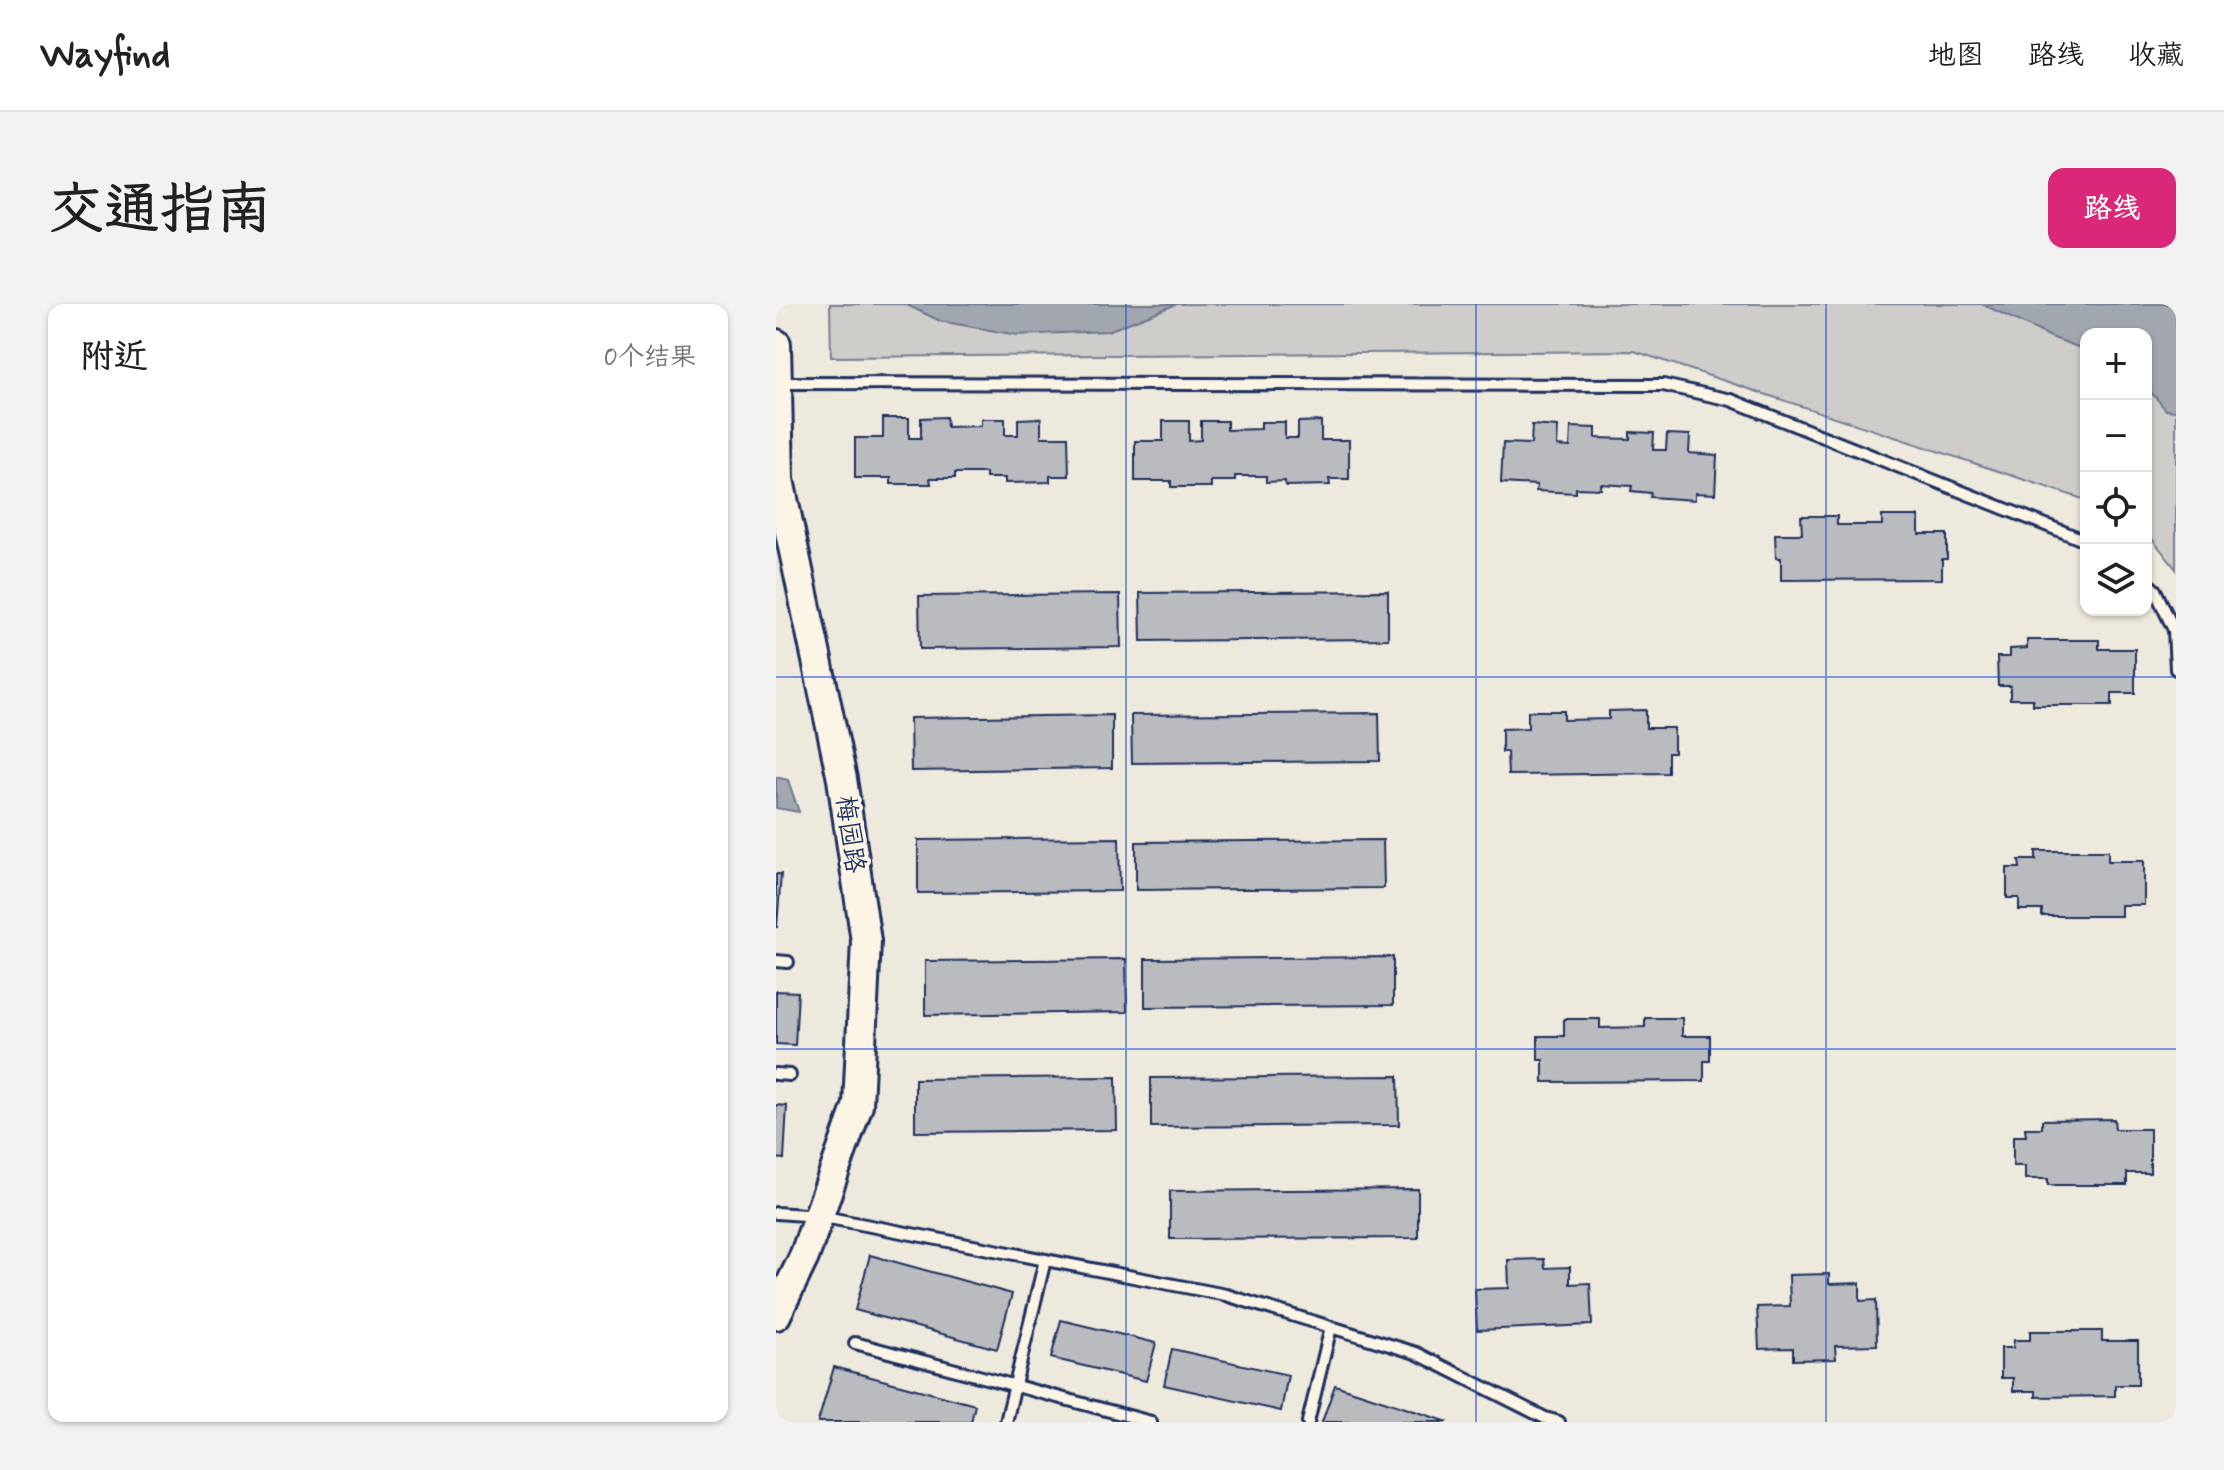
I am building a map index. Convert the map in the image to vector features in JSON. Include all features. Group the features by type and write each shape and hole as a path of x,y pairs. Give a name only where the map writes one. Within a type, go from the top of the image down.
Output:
{"street":[{"name":"梅园路","path":"776,344 779,480 842,779 866,941 858,1105 804,1257 776,1315"}],"lane":[{"path":"777,383 1663,385 1731,400 2080,539"},
{"path":"2152,587 2174,630 2176,669"},
{"path":"776,961 788,962"},
{"path":"776,1074 790,1075"},
{"path":"776,1213 819,1216 1226,1295 1416,1353 1529,1416 1559,1422"},
{"path":"1006,1422 1045,1260"},
{"path":"1308,1422 1331,1327"},
{"path":"855,1343 1151,1422"}],"shaded area":[{"path":"830,304 2176,304 2176,569 2152,539 2152,328 2080,328 2080,498 1634,351 831,357"},
{"path":"905,304 1177,304 1108,331 1017,335 940,321"},
{"path":"1982,304 2176,304 2176,411 2166,410 2152,393 2152,328 2080,328 2080,348"},
{"path":"776,777 788,780 799,812 776,808"}],"building":[{"path":"946,417 947,427 981,426 981,419 1005,419 1005,435 1018,435 1018,419 1041,418 1041,437 1068,437 1069,476 1050,476 1050,482 1005,483 1005,478 986,478 986,473 955,473 955,478 930,478 931,484 891,484 891,478 855,478 855,438 883,438 883,418 909,418 909,438 921,438 921,418"},
{"path":"1163,421 1189,421 1189,441 1201,440 1201,421 1227,421 1227,430 1261,429 1261,422 1285,422 1285,438 1298,438 1298,422 1321,421 1321,440 1349,440 1349,479 1329,479 1330,485 1286,486 1285,481 1266,482 1266,476 1235,476 1235,481 1211,481 1211,487 1171,487 1171,481 1135,481 1135,441 1163,441"},
{"path":"1532,425 1558,427 1557,446 1570,447 1571,427 1596,428 1596,438 1630,439 1630,432 1654,433 1653,450 1666,450 1667,434 1690,435 1689,453 1717,455 1715,494 1695,493 1695,500 1650,497 1651,493 1631,491 1632,486 1601,484 1601,489 1576,488 1576,493 1536,491 1537,485 1501,483 1503,443 1531,444"},
{"path":"1801,516 1837,516 1837,525 1882,525 1882,516 1919,516 1919,534 1947,534 1947,559 1942,559 1942,579 1781,580 1781,558 1776,558 1775,534 1802,534"},
{"path":"1388,591 1388,639 1141,641 1140,593"},
{"path":"1120,594 1121,647 920,649 919,596"},
{"path":"2027,640 2099,640 2099,649 2135,649 2135,693 2112,693 2112,705 2033,705 2033,699 2010,699 2010,686 1998,686 1997,657 2010,657 2010,649 2027,648"},
{"path":"1646,710 1646,728 1674,728 1674,753 1668,753 1668,773 1508,775 1507,752 1502,752 1502,729 1528,728 1528,711 1564,711 1564,720 1609,719 1609,711"},
{"path":"1379,713 1380,761 1132,763 1131,715"},
{"path":"1112,715 1112,768 911,771 910,718"},
{"path":"1119,838 1120,891 918,893 918,840"},
{"path":"1383,840 1384,888 1136,890 1136,842"},
{"path":"2036,851 2108,851 2108,861 2144,861 2144,905 2121,905 2121,916 2042,916 2042,910 2019,910 2019,898 2007,898 2007,868 2020,868 2019,860 2036,860"},
{"path":"776,874 781,874 777,927 776,927"},
{"path":"1393,957 1393,1005 1145,1007 1145,959"},
{"path":"1126,959 1127,1012 925,1015 925,961"},
{"path":"776,991 798,992 795,1045 776,1044"},
{"path":"1645,1018 1682,1018 1682,1036 1710,1036 1710,1061 1704,1061 1704,1081 1543,1082 1543,1060 1538,1060 1538,1036 1564,1036 1564,1019 1600,1019 1600,1028 1645,1027"},
{"path":"1398,1076 1399,1125 1151,1127 1151,1078"},
{"path":"1116,1077 1117,1130 915,1132 915,1079"},
{"path":"776,1105 787,1106 784,1159 776,1158"},
{"path":"2114,1119 2115,1129 2150,1129 2150,1173 2127,1173 2127,1185 2048,1185 2048,1179 2025,1179 2025,1166 2013,1166 2013,1136 2026,1136 2025,1128 2042,1128 2042,1120"},
{"path":"1418,1189 1418,1238 1170,1239 1170,1191"},
{"path":"870,1255 1012,1294 997,1349 855,1310"},
{"path":"1544,1259 1545,1268 1570,1267 1570,1284 1590,1283 1592,1325 1477,1330 1475,1289 1509,1288 1508,1260"},
{"path":"1829,1274 1829,1284 1860,1283 1860,1301 1876,1300 1877,1345 1835,1346 1836,1359 1793,1360 1793,1348 1759,1349 1757,1307 1790,1306 1789,1275"},
{"path":"1061,1320 1156,1343 1146,1381 1051,1358"},
{"path":"2030,1331 2102,1331 2102,1341 2138,1341 2138,1385 2115,1385 2115,1396 2036,1397 2036,1391 2013,1391 2013,1378 2001,1378 2001,1348 2013,1348 2014,1340 2030,1340"},
{"path":"1172,1349 1288,1375 1281,1411 1164,1385"},
{"path":"834,1367 975,1405 971,1422 818,1422"},
{"path":"1335,1385 1448,1422 1322,1422"}]}
